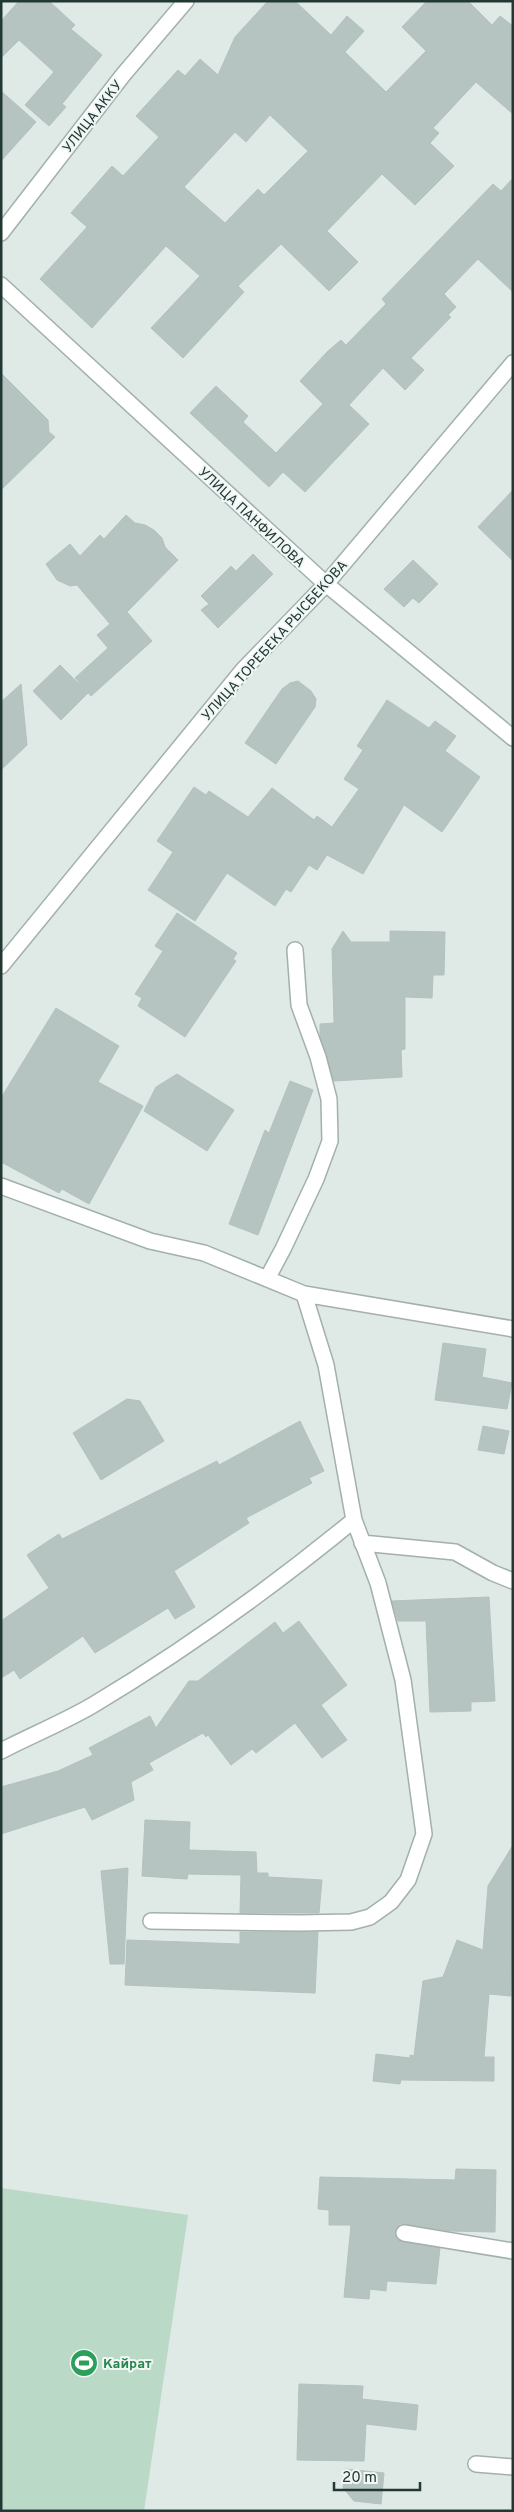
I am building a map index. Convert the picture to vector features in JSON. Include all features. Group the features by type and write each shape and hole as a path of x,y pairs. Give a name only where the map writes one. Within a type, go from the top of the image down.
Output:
{"street":[{"name":"УЛИЦА АККУ","path":"1,233 123,75 186,1"},
{"name":"УЛИЦА ПАНФИЛОВА","path":"1,285 326,584 513,738"},
{"name":"УЛИЦА ТОРЕБЕКА РЫСБЕКОВА","path":"1,966 244,670 326,584 513,363"},
{"path":"267,1279 316,1179 330,1141 329,1099 318,1057 299,1005 294,950"},
{"path":"1,1186 150,1241 204,1253 304,1294 513,1329"},
{"path":"151,1922 351,1922 370,1917 391,1902 408,1880 424,1834 403,1680 378,1583 354,1520 326,1365 304,1294"},
{"path":"1,1750 92,1705 210,1630 284,1577 354,1520"},
{"path":"362,1542 455,1552 493,1573 513,1581"},
{"path":"404,2233 513,2251"},
{"path":"476,2464 513,2467"}],"green space":[{"name":"Кайрат","path":"1,2188 188,2215 144,2511 1,2511"}],"building":[{"path":"19,1 49,1 75,25 71,29 102,55 62,104 66,107 49,126 25,105 54,72 19,40 1,58 1,21"},
{"path":"268,1 295,1 331,35 347,16 364,31 345,52 386,92 426,51 402,27 427,1 468,1 492,25 500,16 513,26 513,114 476,82 433,128 439,133 430,143 454,166 415,205 382,174 327,231 358,262 329,291 281,244 238,286 244,292 183,358 151,328 200,276 166,246 92,328 40,279 87,227 71,213 112,166 123,176 159,137 136,116 178,70 185,76 200,59 218,75 235,37","holes":["270,115 308,151 264,195 258,189 225,223 184,187 235,132 246,142"]},
{"path":"1,91 36,122 1,161"},
{"path":"513,178 513,292 478,259 444,294 456,307 448,315 451,317 411,358 424,370 405,390 383,368 349,405 369,424 305,492 283,472 269,487 190,413 216,386 248,416 243,422 276,453 323,404 300,381 341,340 346,345 386,304 382,299 493,184 501,191"},
{"path":"1,373 48,420 49,432 55,437 1,490"},
{"path":"513,490 513,561 478,527"},
{"path":"126,515 135,523 145,525 154,530 162,538 165,547 178,560 127,612 152,641 91,696 75,678 108,648 97,635 110,624 77,585 70,586 57,580 46,564 70,544 80,556 100,535 104,539"},
{"path":"253,554 273,574 218,628 201,610 209,604 201,596 231,566 236,571"},
{"path":"413,560 438,584 419,603 413,598 404,607 384,589"},
{"path":"60,665 88,693 61,720 33,691"},
{"path":"298,681 311,691 316,699 315,707 276,764 245,743 282,689 290,683"},
{"path":"21,684 27,745 1,770 1,702"},
{"path":"387,700 429,728 435,721 456,736 445,751 480,777 442,832 404,805 363,874 327,855 317,870 309,865 291,892 286,889 275,906 227,873 195,921 148,890 173,852 157,841 194,787 206,795 209,791 248,817 272,788 314,820 317,816 332,827 359,789 344,779 363,750 357,746"},
{"path":"177,913 237,953 233,959 236,961 185,1037 138,1006 142,998 135,994 163,951 155,946"},
{"path":"343,931 351,942 390,942 390,931 445,932 444,975 433,975 432,998 405,997 405,1049 401,1050 402,1077 334,1081 320,1036 320,1024 334,1023 332,949"},
{"path":"56,1008 119,1046 98,1082 143,1106 89,1204 62,1189 59,1193 1,1162 1,1098"},
{"path":"177,1074 234,1110 207,1151 144,1111 156,1087"},
{"path":"290,1081 313,1090 258,1235 229,1224 265,1130 269,1133"},
{"path":"443,1343 486,1349 482,1377 512,1383 507,1409 435,1400"},
{"path":"127,1399 140,1401 164,1441 101,1480 73,1433"},
{"path":"300,1421 324,1471 309,1478 312,1483 246,1518 249,1523 174,1571 195,1607 175,1619 168,1608 95,1653 83,1636 20,1679 14,1670 1,1678 1,1621 49,1588 27,1555 59,1534 62,1539 217,1461 219,1465"},
{"path":"483,1426 509,1431 504,1454 478,1450"},
{"path":"489,1597 495,1701 471,1702 471,1711 430,1712 426,1621 398,1621 392,1601"},
{"path":"299,1621 347,1685 321,1705 347,1740 322,1758 295,1723 256,1753 252,1749 231,1765 208,1735 206,1737 203,1733 149,1763 153,1770 131,1782 134,1800 92,1820 85,1807 1,1834 1,1787 58,1771 93,1755 89,1748 150,1716 156,1728 189,1681 198,1681 275,1622 283,1633"},
{"path":"145,1820 190,1822 189,1850 256,1852 257,1873 268,1873 268,1877 322,1880 319,1913 240,1913 241,1875 188,1874 187,1879 142,1876"},
{"path":"513,1845 511,1996 489,1994 484,2057 494,2057 494,2081 401,2080 400,2084 373,2081 376,2054 410,2058 410,2055 414,2056 423,1981 443,1977 457,1940 483,1950 488,1886"},
{"path":"128,1868 124,1964 110,1964 101,1871"},
{"path":"240,1932 318,1932 315,1993 125,1985 127,1940 240,1944"},
{"path":"456,2169 496,2170 495,2232 450,2231 400,2224 395,2232 398,2240 440,2248 436,2284 387,2281 386,2291 370,2289 369,2299 344,2297 351,2225 329,2225 329,2210 318,2209 320,2177 455,2180"},
{"path":"299,2384 363,2386 362,2399 418,2405 416,2430 366,2424 364,2461 297,2460"},
{"path":"345,2469 384,2473 381,2504 354,2501 343,2488"}],"place":[{"name":"Кайрат","path":"84,2363"}]}
